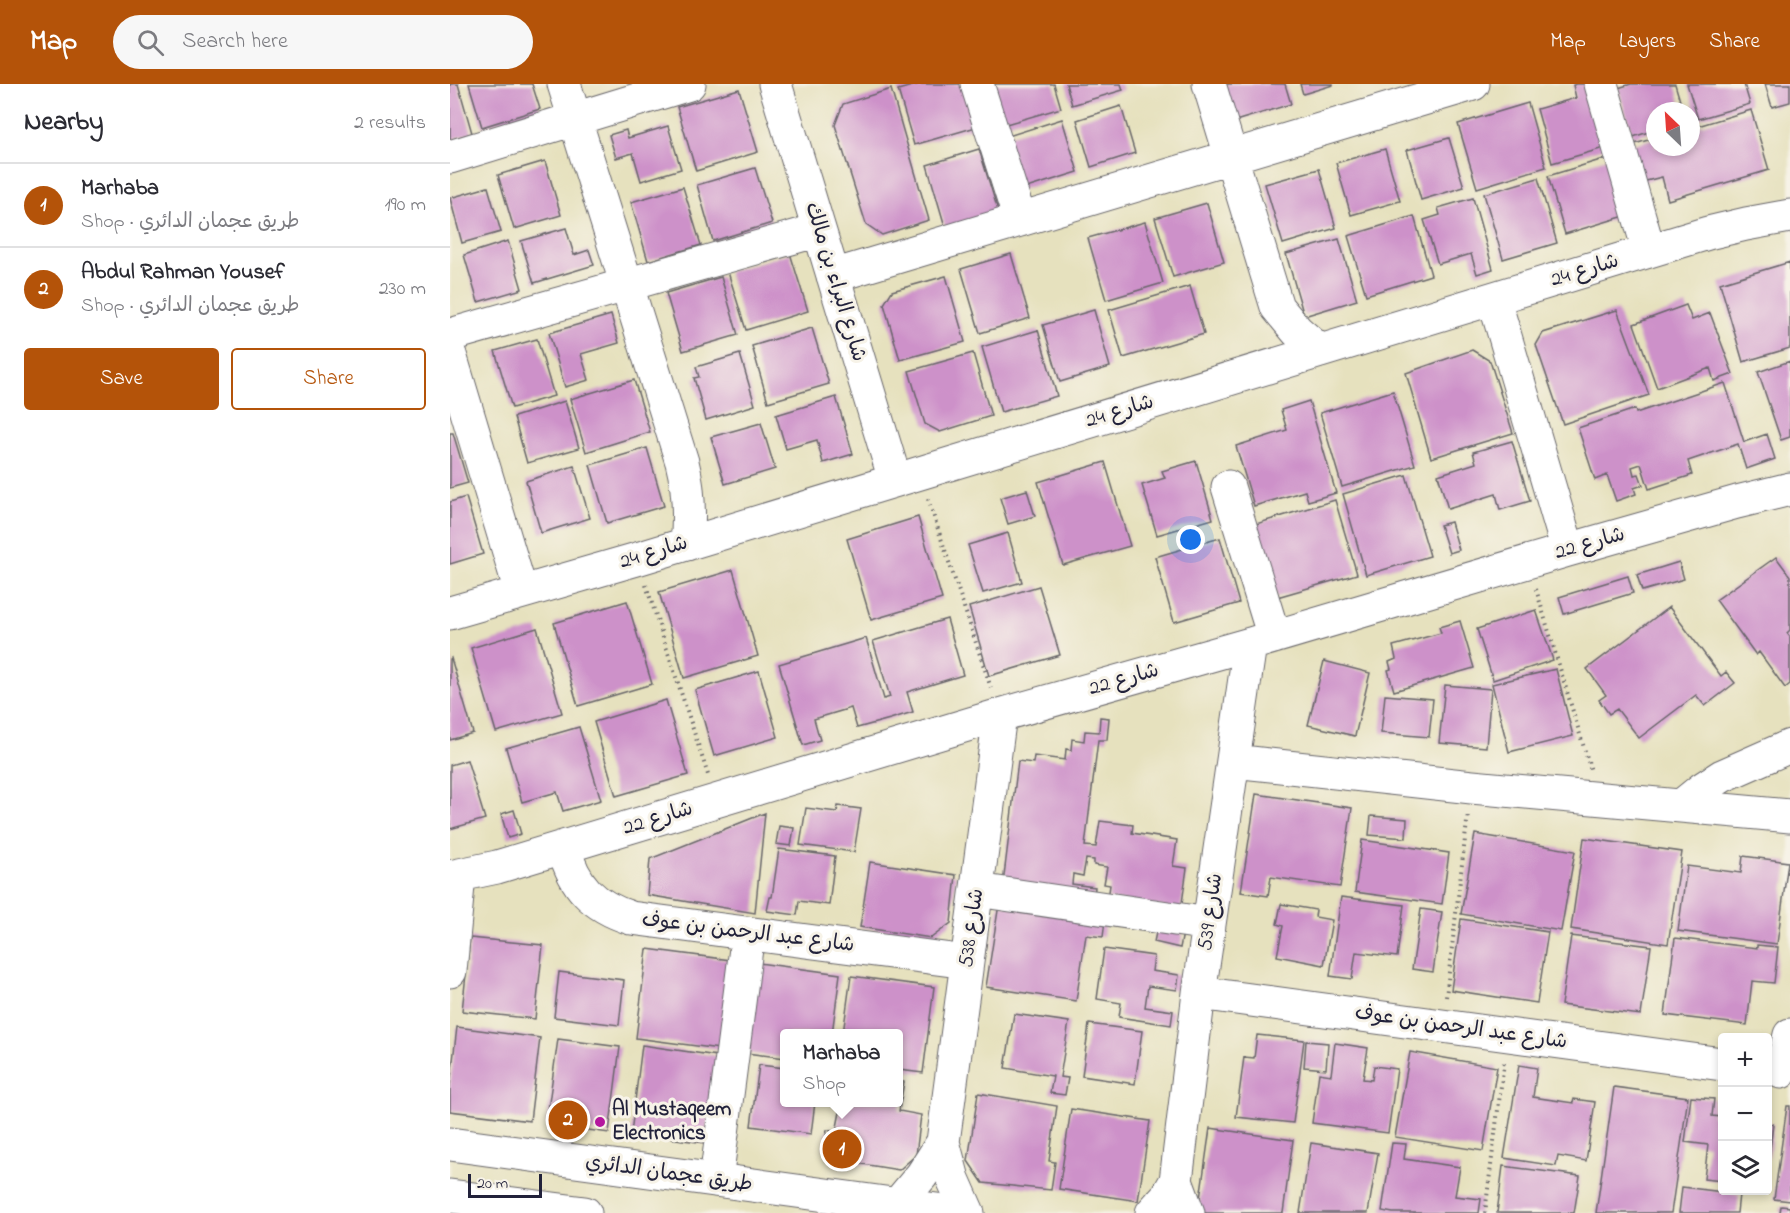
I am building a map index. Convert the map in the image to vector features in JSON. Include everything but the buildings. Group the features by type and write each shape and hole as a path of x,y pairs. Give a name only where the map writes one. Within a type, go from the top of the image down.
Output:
{"street":[{"path":"564,84 685,472 689,502 687,544"},
{"path":"450,157 688,84"},
{"path":"977,84 1020,220"},
{"path":"1209,84 1277,307 1297,331 1320,351"},
{"path":"833,276 1232,157 1399,95 1473,84"},
{"path":"1601,84 1649,251"},
{"name":"شارع البراء بن مالك","path":"784,86 819,230 833,276 908,477"},
{"name":"شارع 24","path":"450,613 687,544 1649,251 1736,226 1790,216"},
{"path":"450,335 819,230"},
{"path":"1494,299 1568,550"},
{"path":"1259,370 1272,339 1277,307"},
{"path":"450,355 521,592"},
{"path":"1228,487 1262,641"},
{"name":"شارع 22","path":"454,876 497,867 564,848 1000,715 1262,641 1568,550 1790,489"},
{"name":"شارع 539","path":"1152,1213 1168,1195 1176,1181 1199,993 1233,761 1262,641"},
{"name":"شارع 538","path":"968,1213 953,1179 943,1142 1000,715"},
{"path":"1681,806 1722,776 1790,746"},
{"path":"1233,761 1472,787 1790,816"},
{"name":"شارع عبد الرحمن بن عوف","path":"564,848 568,864 587,893 614,913 631,918 967,963"},
{"path":"450,970 454,876"},
{"path":"978,890 1209,924"},
{"path":"717,1180 748,933"},
{"name":"شارع عبد الرحمن بن عوف","path":"1199,993 1718,1063"},
{"path":"1779,1072 1790,1035"},
{"name":"شارع 538","path":"897,1205 922,1175 943,1142"},
{"name":"طريق عجمان الدائري","path":"450,1144 959,1213"},
{"name":"شارع 539","path":"1176,1181 1188,1213"},
{"path":"450,1196 585,1213"}],"path":[{"path":"908,477 1000,715"},
{"path":"637,559 717,801"},
{"path":"1528,562 1599,798"},
{"path":"1442,1026 1472,787"},
{"path":"1485,1213 1508,1035"}],"place":[{"name":"Abdul Rahman Yousef","path":"568,1120"},
{"name":"Al Mustaqeem Electronics","path":"600,1122"},
{"name":"Marhaba","path":"842,1149"}]}
